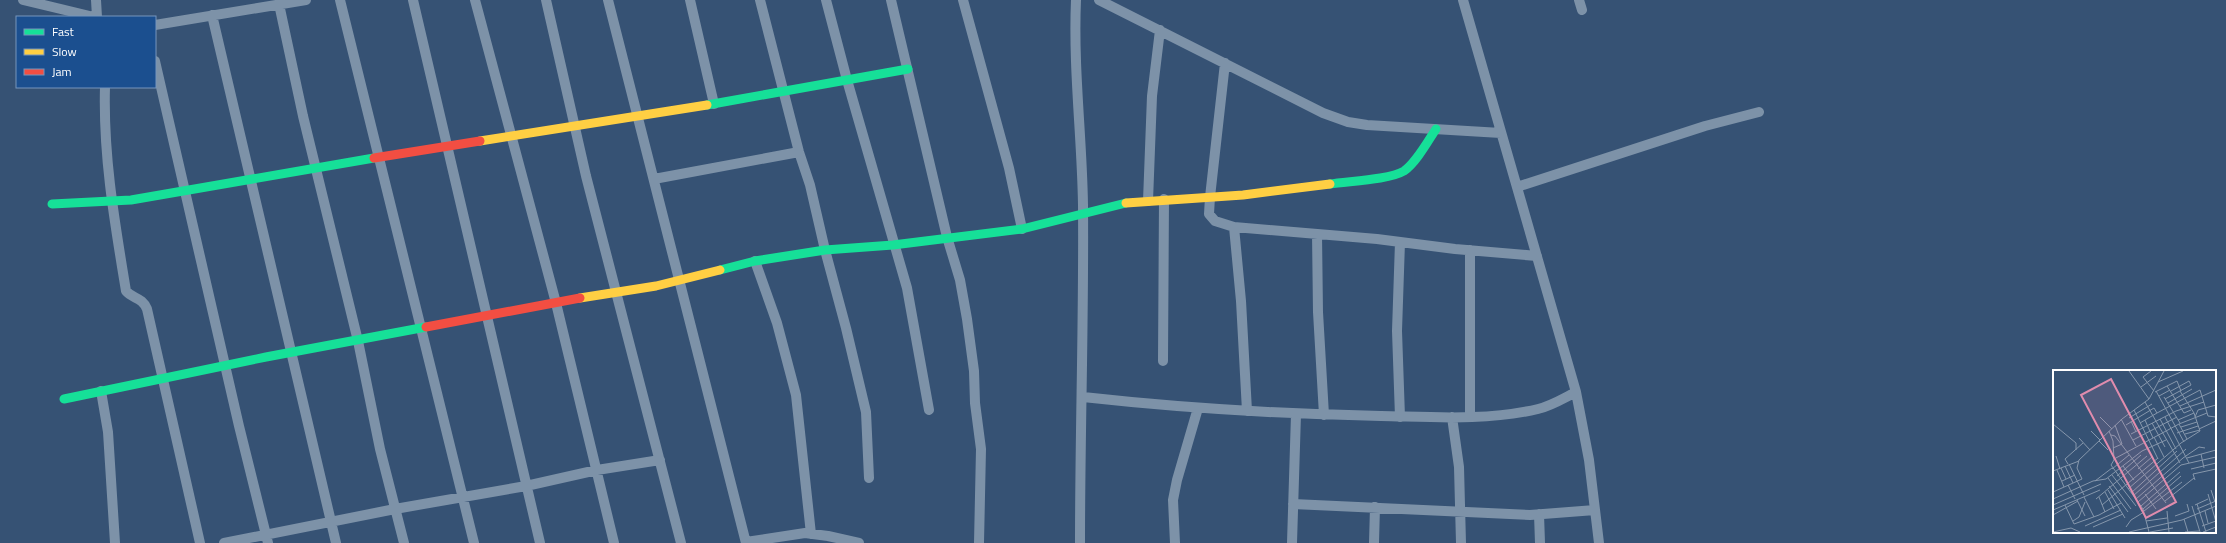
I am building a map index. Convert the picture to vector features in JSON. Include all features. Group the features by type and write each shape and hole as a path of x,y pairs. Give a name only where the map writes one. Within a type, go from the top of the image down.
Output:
{"street":[{"path":"23,0 90,16"},
{"path":"96,0 97,16"},
{"path":"156,25 306,0"},
{"path":"340,0 474,543"},
{"path":"412,0 540,543"},
{"path":"475,0 556,303 614,543"},
{"path":"546,0 616,292 681,543"},
{"path":"608,0 746,543 788,535 811,534 859,543"},
{"path":"690,0 714,104"},
{"path":"760,0 799,152 810,185 866,412 869,478"},
{"path":"826,0 846,80 893,245 907,288 930,410"},
{"path":"891,0 947,237 960,280 974,371 975,403 982,449 979,543"},
{"path":"963,0 1007,160 1022,229"},
{"path":"1076,0 1075,30 1083,214 1083,397 1080,543"},
{"path":"1099,0 1324,113 1348,122 1501,133"},
{"path":"1463,0 1576,392 1589,460 1599,543"},
{"path":"279,4 316,169 358,341 380,449 404,543"},
{"path":"212,15 249,179 267,246 290,353 336,543"},
{"path":"1148,201 1152,96 1160,30"},
{"path":"1225,63 1209,214 1215,221 1223,226 1537,256"},
{"path":"156,65 239,426 267,539"},
{"path":"52,204 112,203 379,157 714,104 908,69"},
{"path":"105,88 104,112 112,203 126,291 129,294 141,299 147,308 200,543"},
{"path":"1517,187 1705,126 1759,112"},
{"path":"64,399 226,365 678,280 755,261 825,250 893,245 947,237 1022,229 1118,204 1164,199 1243,195 1389,176 1404,171 1422,151 1436,129"},
{"path":"654,178 799,152"},
{"path":"1162,361 1164,199"},
{"path":"1234,227 1241,300 1247,412"},
{"path":"1317,234 1318,312 1324,415"},
{"path":"1400,242 1397,331 1400,416"},
{"path":"1470,250 1470,416"},
{"path":"755,261 777,323 796,395 811,534"},
{"path":"101,391 108,432 115,543"},
{"path":"1083,397 1247,412 1452,417 1539,409 1576,392"},
{"path":"1175,543 1173,500 1177,480 1198,408"},
{"path":"1292,543 1296,414"},
{"path":"1452,417 1459,467 1461,543"},
{"path":"224,543 267,539 331,521 526,486 597,470 660,460"},
{"path":"1293,504 1539,514 1595,510"},
{"path":"1374,543 1375,507"},
{"path":"1539,514 1540,543"}],"traffic: fast":[{"path":"707,105 908,69"},
{"path":"1330,184 1379,178 1404,171 1417,157 1436,129"},
{"path":"52,204 131,200 374,158"},
{"path":"720,270 755,261 825,250 893,245 1022,229 1126,203"},
{"path":"64,399 266,357 426,327"}],"traffic: slow":[{"path":"480,141 707,105"},
{"path":"1126,203 1243,195 1330,184"},
{"path":"580,298 656,286 720,270"}],"traffic: jam":[{"path":"374,158 480,141"},
{"path":"426,327 580,298"}]}
